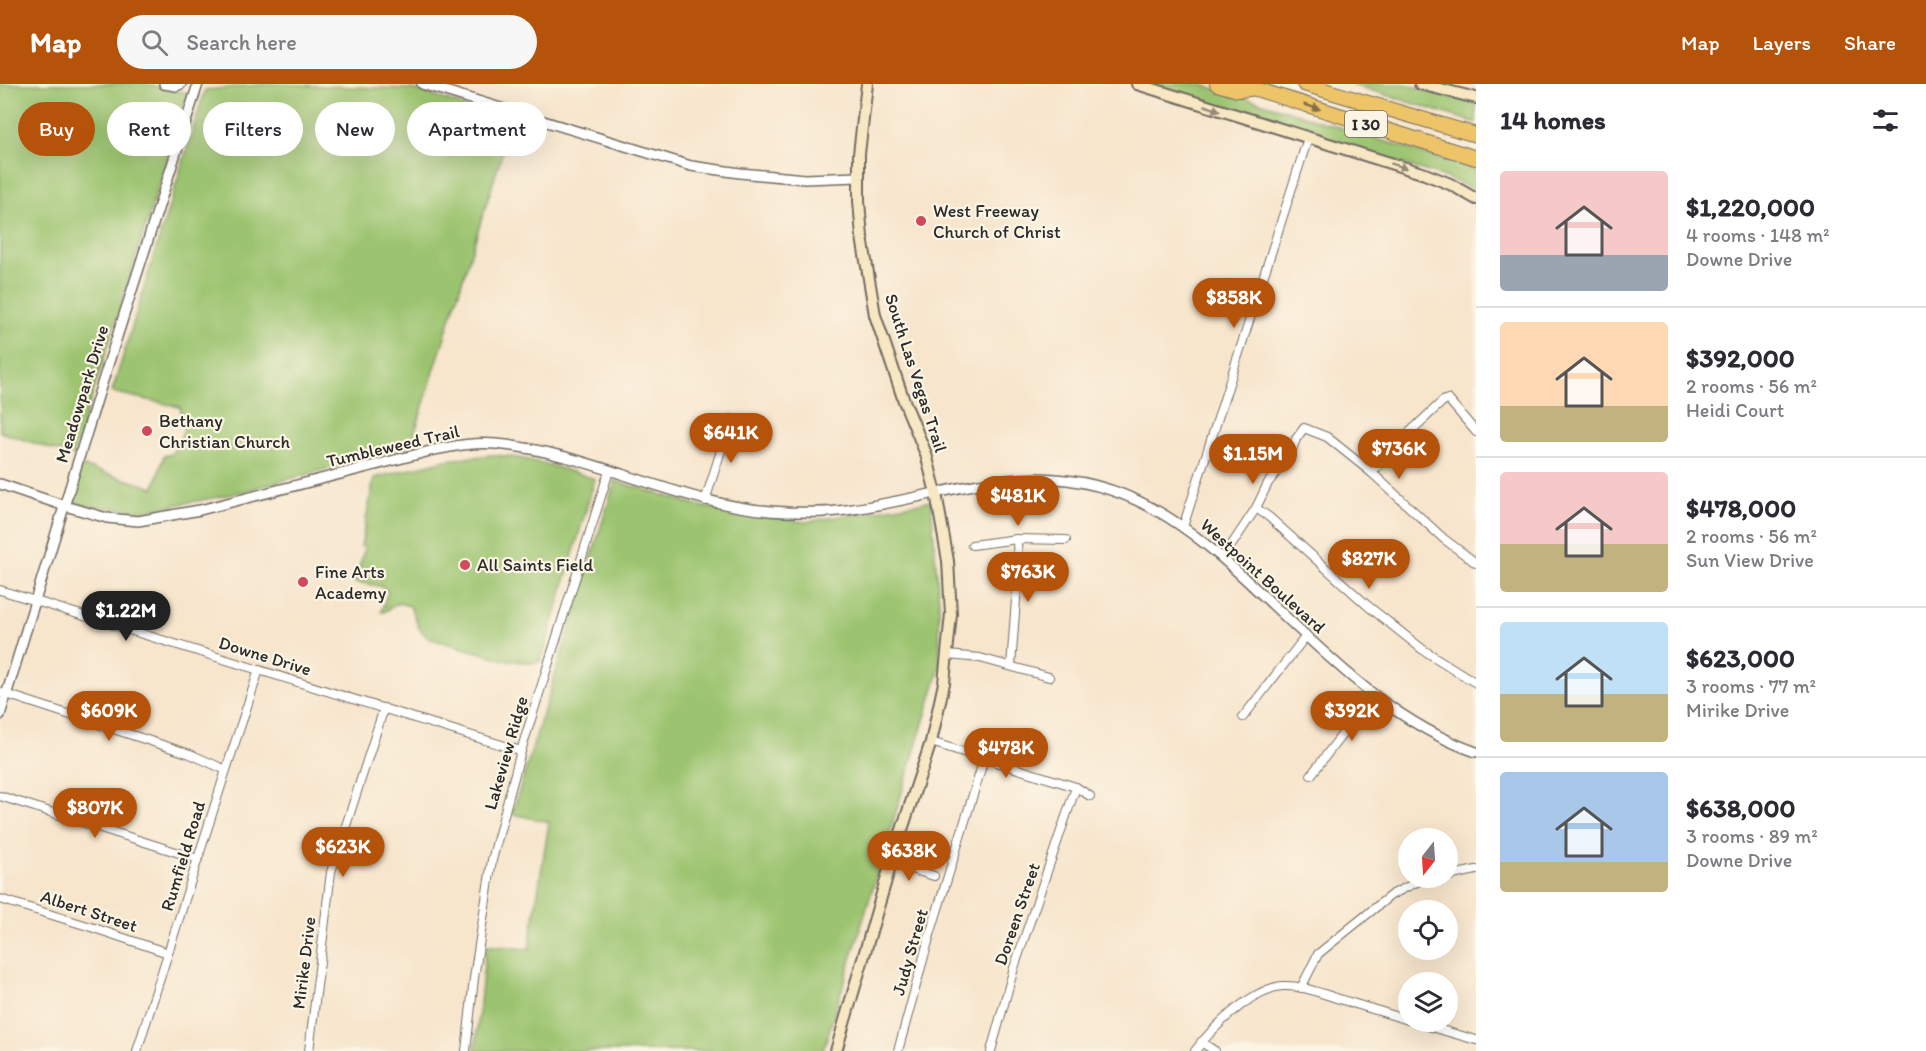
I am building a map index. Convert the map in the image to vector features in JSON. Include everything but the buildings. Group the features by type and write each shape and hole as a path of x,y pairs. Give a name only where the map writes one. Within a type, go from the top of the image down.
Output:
{"highway":[{"path":"1217,84 1238,90 1256,89"},
{"name":"I 30","path":"1240,84 1476,158"},
{"name":"I 30","path":"1304,84 1476,135"},
{"path":"1326,84 1342,96"}],"main road":[{"name":"South Las Vegas Trail","path":"836,1051 891,863 931,742 948,655 951,615 951,585 947,552 936,493 926,454 904,400 875,315 862,237 858,177 862,111 867,84"},
{"path":"1137,84 1433,177 1476,199"},
{"path":"1420,84 1476,98"}],"street":[{"path":"164,84 176,86 182,84"},
{"name":"Meadowpark Drive","path":"0,715 3,693 36,600 198,84"},
{"path":"422,84 691,166 805,179 858,177"},
{"path":"1183,527 1308,138"},
{"path":"1372,473 1397,444 1443,401 1448,399 1476,432"},
{"path":"705,501 731,419"},
{"path":"1223,558 1256,508 1268,483 1290,455 1296,439 1304,428 1327,437 1372,473 1444,539 1476,563"},
{"name":"Tumbleweed Trail","path":"0,484 107,518 138,521 200,510 434,450 461,445 497,444 574,459 705,501 762,511 836,512 936,493"},
{"name":"Lakeview Ridge","path":"466,1051 488,878 520,752 609,471"},
{"name":"Westpoint Boulevard","path":"936,493 1013,478 1045,477 1092,484 1153,508 1183,527 1223,558 1338,666 1391,708 1421,728 1476,752"},
{"path":"1256,508 1422,649 1476,683"},
{"path":"1011,666 1018,573 1017,539"},
{"path":"972,545 1017,539 1066,540"},
{"name":"Downe Drive","path":"0,590 520,752"},
{"path":"1243,717 1306,636"},
{"path":"948,655 980,658 1049,677"},
{"name":"Rumfield Road","path":"138,1051 259,670"},
{"path":"3,693 190,754 226,770"},
{"path":"1311,775 1373,694"},
{"name":"Mirike Drive","path":"309,1051 331,872 384,708"},
{"path":"931,742 1076,788 1090,796"},
{"name":"Judy Street","path":"898,1051 929,938 984,759"},
{"name":"Doreen Street","path":"991,1051 1014,968 1076,788"},
{"path":"0,796 198,859"},
{"path":"891,863 934,876"},
{"path":"1458,874 1476,870"},
{"path":"1301,988 1318,954 1391,896 1406,888"},
{"name":"Albert Street","path":"0,899 168,954"},
{"path":"1195,1051 1209,1033 1251,999 1266,990 1282,986 1301,988 1398,1017"},
{"path":"1448,1032 1476,1040"},
{"path":"1202,1042 1215,1051"}],"green space":[{"path":"0,84 145,84 188,93 185,102 107,102 107,156 168,156 73,456 0,432"},
{"path":"270,84 413,89 452,102 407,102 407,156 501,156 414,435 417,445 229,495 143,511 87,506 69,499 78,465 154,488 164,456 172,454 184,430 180,407 112,392 185,156 191,156 191,135 205,90"},
{"path":"1149,84 1199,84 1476,170 1476,190 1441,176"},
{"path":"1351,84 1406,84 1476,102 1476,123"},
{"name":"All Saints Field","path":"492,455 557,467 595,479 543,656 540,661 532,663 506,660 428,638 419,628 410,606 398,603 381,612 388,591 380,586 354,582 365,548 361,546 374,478 446,460"},
{"path":"615,481 704,507 805,522 931,501 939,602 940,668 823,1051 475,1051 486,945 529,949 549,822 512,814"}],"place":[{"name":"West Freeway Church of Christ","path":"921,221"},
{"name":"Bethany Christian Church","path":"147,431"},
{"name":"All Saints Field","path":"465,565"},
{"name":"Fine Arts Academy","path":"303,582"}]}
